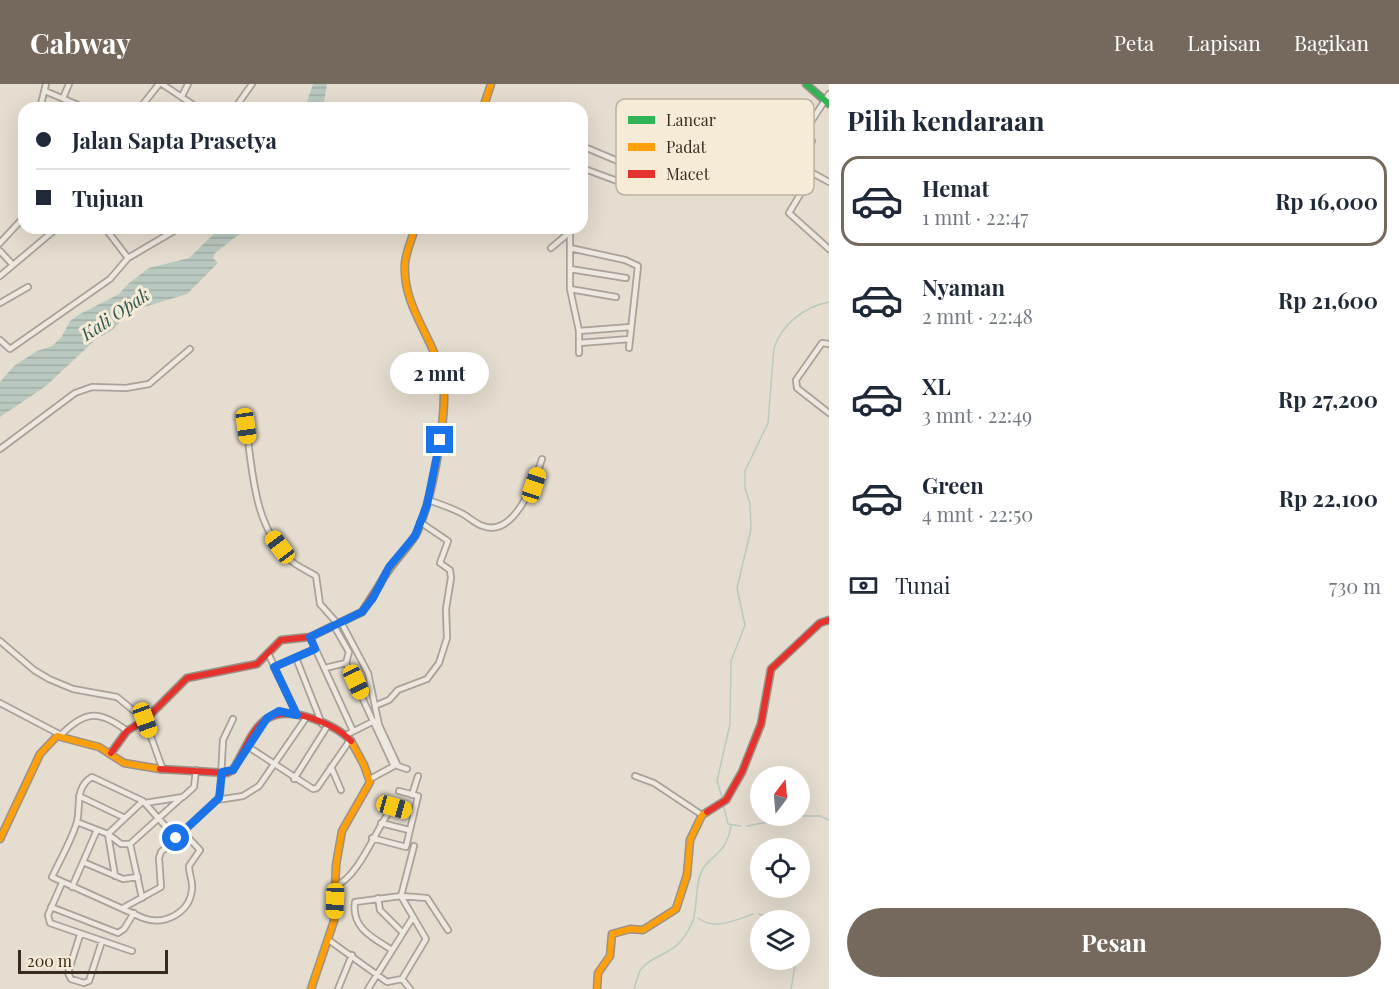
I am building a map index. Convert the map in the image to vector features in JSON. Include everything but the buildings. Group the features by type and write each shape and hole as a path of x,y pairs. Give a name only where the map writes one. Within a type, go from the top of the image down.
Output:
{"street":[{"path":"42,102 46,84"},
{"path":"63,98 69,84"},
{"path":"145,102 161,84 190,102"},
{"path":"182,96 188,84"},
{"path":"240,102 252,84"},
{"path":"485,102 491,84"},
{"path":"806,84 826,102"},
{"path":"45,91 72,102"},
{"path":"814,118 829,94"},
{"path":"588,149 616,160"},
{"path":"588,170 616,181"},
{"path":"827,181 829,173"},
{"path":"800,195 789,213 829,249"},
{"path":"0,243 18,224"},
{"path":"0,276 50,234"},
{"path":"110,234 128,258"},
{"path":"0,340 10,349 110,279 128,258 169,234"},
{"path":"111,753 127,731 145,720 188,678 257,664 281,640 310,637 366,609 389,567 415,536 428,500 444,407 442,377 437,358 413,310 408,291 405,263 413,234"},
{"path":"551,248 566,234"},
{"path":"570,234 570,289 579,331 579,353"},
{"path":"570,248 625,260 638,266 629,348"},
{"path":"0,251 13,265"},
{"path":"570,269 626,278"},
{"path":"0,303 28,287"},
{"path":"570,289 615,297"},
{"path":"579,331 632,327"},
{"path":"579,343 630,339"},
{"path":"829,344 822,343 796,380 797,388 829,413"},
{"path":"0,449 75,393 92,387 126,388 149,384 190,348"},
{"path":"246,426 258,507 264,524 288,558 316,576 320,604 359,651 377,705 379,724 398,766 407,769"},
{"path":"428,500 449,507 482,526 499,528 506,524 528,495 542,459"},
{"path":"377,705 389,699 398,690 427,679 443,653 451,578 450,570 440,561 448,541 420,522"},
{"path":"597,989 597,976 610,956 612,934 630,929 646,929 676,909 687,875 690,840 702,815 726,800 742,772 761,724 771,669 820,622 829,620"},
{"path":"312,989 330,941 334,921 335,886 342,831 370,781 394,766 346,663 349,652 337,624"},
{"path":"310,637 353,731"},
{"path":"0,641 34,670 50,680 74,689 117,698 145,720 163,770"},
{"path":"274,667 315,649"},
{"path":"268,653 297,715"},
{"path":"296,658 325,725"},
{"path":"325,668 346,663"},
{"path":"0,703 61,735 111,753 134,766 163,770 222,772 233,770 247,746 271,714 279,711 325,725 348,738 370,781"},
{"path":"0,839 2,830 40,754 50,741 61,735 76,719 97,715 113,720 127,731"},
{"path":"217,800 247,795 259,786 306,718"},
{"path":"123,908 161,887 160,855 217,800 221,792 223,740 233,719"},
{"path":"247,746 294,779 315,789 353,731 374,721"},
{"path":"294,779 325,725"},
{"path":"331,767 341,790"},
{"path":"77,822 108,834 121,844 130,844 160,820 194,787 196,770"},
{"path":"412,795 417,776"},
{"path":"635,776 654,783 702,815"},
{"path":"176,838 144,802 92,777 84,784 79,796 77,822 52,877 153,921 162,921 178,914 190,902 193,886 189,866 200,850 183,832"},
{"path":"372,838 406,847 418,796 399,791"},
{"path":"79,796 125,818"},
{"path":"108,834 144,802 182,797"},
{"path":"335,886 344,883 381,823 394,807 413,813"},
{"path":"381,823 409,830"},
{"path":"72,887 97,830"},
{"path":"108,834 115,876"},
{"path":"130,844 142,898"},
{"path":"330,941 378,973 387,982 403,978 426,939 401,896 414,846"},
{"path":"83,862 123,879 138,877"},
{"path":"62,883 47,917 50,923 132,951"},
{"path":"392,950 367,934 357,923 355,902 401,896 427,898 448,930"},
{"path":"378,898 380,909 403,933"},
{"path":"51,907 118,933 124,929 134,913"},
{"path":"368,989 413,918"},
{"path":"80,935 68,973 71,979 84,983 89,981 102,941"},
{"path":"338,989 352,956"},
{"path":"403,978 410,989"}],"water":[{"path":"313,84 327,84 324,102 307,102"},
{"name":"Kali Opak","path":"214,234 239,234 215,253 213,258 218,263 187,294 141,308 125,317 111,331 96,339 46,386 0,417 0,382 14,366 37,351 52,346 61,338 70,321 119,294 149,268 189,258"}],"waterway":[{"path":"722,797 717,781 730,724 731,661 745,625 737,588 751,529 745,471 768,423 774,348 778,339 788,324 803,312 829,302"},
{"path":"724,807 728,824 741,826"},
{"path":"810,816 820,816 829,820"},
{"path":"634,989 642,968 676,946 687,933 694,917 700,875 725,844 731,826"},
{"path":"698,918 711,924 718,924 750,915"},
{"path":"791,989 794,970"}],"traffic: fast":[{"path":"806,84 829,104"}],"traffic: slow":[{"path":"485,102 491,84"},
{"path":"380,584 415,536 421,523 433,481 441,432 444,390 442,375 438,361 413,307 405,279 405,263 413,234"},
{"path":"0,839 40,754 57,736 99,747 124,763 160,769"},
{"path":"311,989 334,921 336,865 342,831 370,782 351,741"},
{"path":"597,989 598,973 610,956 612,934 630,929 643,930 676,909 687,875 690,840 702,815 707,812"}],"traffic: jam":[{"path":"111,753 127,731 145,720 187,678 257,664 281,640 310,637 362,612 380,584"},
{"path":"707,812 726,800 742,772 761,724 771,669 820,623 829,620"},
{"path":"160,769 227,773 233,770 261,724 269,717 280,714 294,714 317,720 337,730 351,741"}],"route":[{"path":"176,838 219,798 222,772 233,770 262,723 271,714 279,711 297,715 274,667 315,649 310,637 362,612 369,605 389,567 415,536 427,505 440,440"}]}
